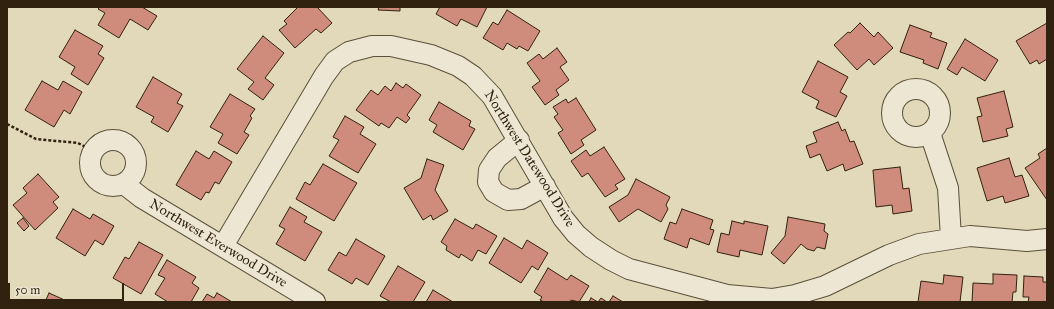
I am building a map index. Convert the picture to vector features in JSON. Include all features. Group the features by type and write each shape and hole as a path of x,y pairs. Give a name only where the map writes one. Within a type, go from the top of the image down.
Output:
{"street":[{"name":"Northwest Datewood Drive","path":"223,246 324,76 336,61 349,52 372,46 391,46 431,54 458,66 473,76 492,96 519,140 563,218 576,234 611,260 629,269 726,298 772,299 794,295 825,286 889,255 919,244 951,238 970,236 1027,241 1047,239"},
{"path":"930,133 948,188 951,238"},
{"path":"113,140 127,145 135,158 136,165 134,173 124,184 109,186 96,179 90,165 93,151 99,145 113,140"},
{"path":"519,140 497,158 489,170 488,182 494,192 508,200 522,199 545,186"},
{"name":"Northwest Everwood Drive","path":"124,184 142,198 315,302"}],"path":[{"path":"7,124 36,139 78,143 93,151"}],"building":[{"path":"100,7 142,7 157,16 148,30 130,19 119,38 98,25 105,13 98,9"},
{"path":"298,7 317,7 332,23 321,33 316,29 295,48 279,30 287,24 284,21"},
{"path":"379,7 400,7 400,11 378,10"},
{"path":"440,7 487,7 477,27 461,19 457,26 436,14"},
{"path":"507,10 540,31 528,51 519,46 517,49 507,43 503,50 483,38 493,22 498,25"},
{"path":"860,23 874,37 878,32 893,48 874,65 869,59 857,70 834,45"},
{"path":"1047,23 1047,59 1039,64 1037,60 1030,64 1016,41"},
{"path":"910,25 932,33 930,37 947,43 938,69 923,63 924,60 900,52"},
{"path":"75,30 103,46 98,54 104,58 88,85 71,74 75,67 59,57"},
{"path":"263,36 284,53 265,78 274,85 263,100 248,89 254,82 237,69"},
{"path":"965,39 998,60 985,81 962,67 957,75 947,69"},
{"path":"557,48 567,62 560,67 569,80 556,90 559,95 545,105 532,87 540,81 527,63 539,54 543,59"},
{"path":"818,61 848,77 840,92 847,96 836,117 816,108 819,101 802,92"},
{"path":"153,77 182,94 177,103 183,106 168,132 151,122 154,117 136,107"},
{"path":"42,81 58,90 63,81 82,92 70,114 64,110 54,127 25,110"},
{"path":"396,83 403,88 406,84 421,95 407,115 410,118 406,123 397,117 389,128 381,123 379,126 356,110 371,90 378,95 385,86 391,91"},
{"path":"1004,91 1013,127 1006,129 1008,136 983,142 977,117 982,116 977,98"},
{"path":"230,94 255,109 250,116 252,118 244,132 249,135 237,154 218,143 223,134 210,127"},
{"path":"576,98 596,130 581,140 584,145 571,154 558,133 563,130 554,117 558,114 553,107 566,99 568,103"},
{"path":"439,102 471,121 469,126 475,129 463,150 433,132 437,125 429,120"},
{"path":"345,116 364,127 360,134 376,144 358,173 329,156 339,140 333,137"},
{"path":"838,122 842,131 845,129 850,142 854,141 863,164 845,171 843,164 827,171 820,154 810,158 806,146 817,142 813,132"},
{"path":"604,147 625,179 615,185 618,189 605,197 588,173 582,177 571,161 586,150 590,156"},
{"path":"1047,148 1047,200 1025,168 1040,158 1038,154"},
{"path":"196,151 209,159 214,151 232,162 219,184 215,182 209,193 206,192 201,200 176,185"},
{"path":"1009,158 1015,177 1022,175 1029,196 1005,203 1003,196 987,201 977,168"},
{"path":"427,159 444,165 435,190 448,211 433,220 431,215 423,220 404,188 421,178"},
{"path":"323,164 357,183 334,221 296,199 305,182 310,185"},
{"path":"900,167 903,189 909,188 912,211 893,214 892,205 876,207 873,170"},
{"path":"38,174 59,197 53,202 58,208 35,230 13,205 27,193 23,188"},
{"path":"636,179 670,197 666,205 668,209 661,222 638,209 619,222 609,207 628,195"},
{"path":"290,207 307,217 304,222 322,232 305,261 276,244 285,229 279,226"},
{"path":"73,209 90,219 93,214 114,226 103,245 95,240 85,256 56,238"},
{"path":"682,209 713,220 710,229 714,230 709,245 690,238 687,248 664,239 670,222 676,224"},
{"path":"788,217 825,224 824,231 828,234 825,249 817,247 814,251 807,249 801,244 784,264 771,253 785,236"},
{"path":"23,218 29,226 24,231 17,223"},
{"path":"455,219 473,229 476,224 497,236 486,254 478,250 472,261 461,254 459,258 446,250 447,246 441,242"},
{"path":"732,221 744,224 744,221 768,226 762,255 740,250 739,257 717,252 721,233 729,235"},
{"path":"504,238 522,249 527,240 548,253 538,270 532,266 521,283 489,263"},
{"path":"356,239 385,256 368,285 356,278 352,284 328,270 339,252 346,256"},
{"path":"139,242 163,255 141,294 113,278 125,257 129,259"},
{"path":"167,260 196,277 192,283 199,288 191,302 168,302 155,294 165,278 158,275"},
{"path":"398,266 425,282 413,302 391,302 380,296"},
{"path":"548,268 567,280 571,275 589,286 579,302 571,300 570,302 544,302 540,300 542,297 534,292"},
{"path":"993,274 1017,275 1016,292 1013,292 1012,302 972,302 973,283 993,284"},
{"path":"944,275 963,277 960,302 918,302 921,281 943,284"},
{"path":"1024,276 1043,277 1043,282 1047,282 1047,302 1028,302 1029,297 1023,297"},
{"path":"433,290 453,302 426,302"},
{"path":"49,293 69,302 45,302"},
{"path":"217,293 232,302 202,302 207,294 214,298"},
{"path":"613,296 623,302 609,302"},
{"path":"591,298 598,302 589,302"},
{"path":"601,298 607,302 598,302"}]}
